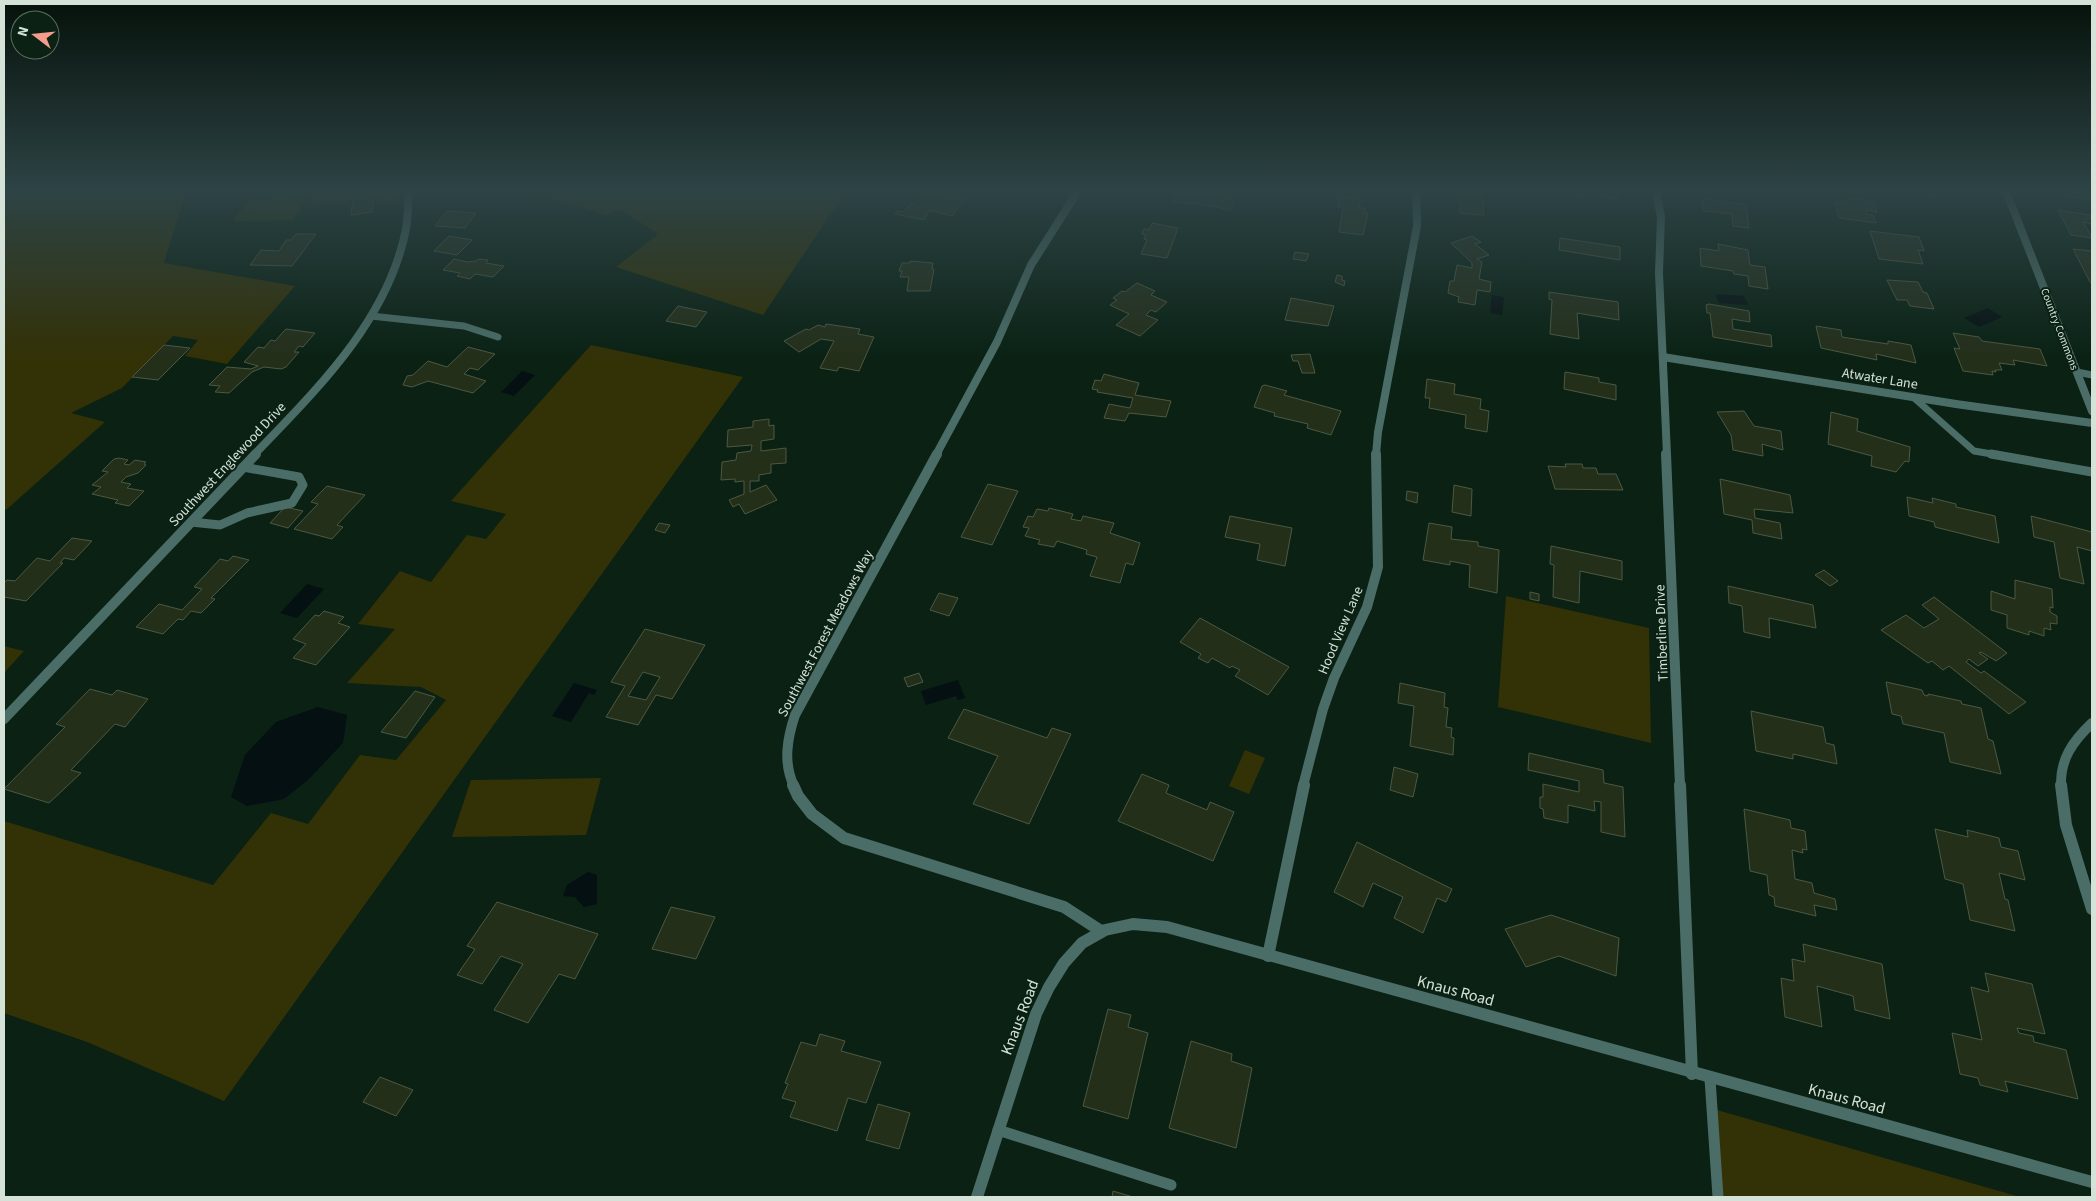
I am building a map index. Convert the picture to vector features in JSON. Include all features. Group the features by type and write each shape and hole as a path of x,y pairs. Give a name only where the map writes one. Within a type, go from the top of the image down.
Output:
{"street":[{"name":"Southwest Englewood Drive","path":"4,719 243,467 334,368 372,316 398,262 402,247"},
{"name":"Southwest Forest Meadows Way","path":"1042,247 1031,265 997,342 812,686 796,709 788,730 786,751 788,772 795,791 807,809 823,825 844,838 1064,907 1101,931"},
{"name":"Hood View Lane","path":"1268,956 1308,764 1320,718 1334,678 1367,608 1378,566 1379,535 1375,468 1378,432 1413,247"},
{"name":"Timberline Drive","path":"1660,247 1659,273 1692,1074"},
{"name":"Country Commons","path":"2028,247 2092,411"},
{"name":"Atwater Lane","path":"1663,357 1913,398 1998,408 2092,423"},
{"path":"2092,723 2073,741 2062,764 2060,791 2064,818 2092,909"},
{"name":"Knaus Road","path":"977,1197 1032,1023 1047,986 1058,969 1075,950 1101,931 1117,925 1145,923 2092,1182"}],"lane":[{"path":"372,316 464,326 498,337"},
{"path":"2077,372 2092,375"},
{"path":"1913,398 1974,451 2092,472"},
{"path":"191,522 220,525 247,513 292,503 303,485 298,477 243,467"},
{"path":"1710,1079 1718,1197"},
{"path":"998,1130 1172,1185"}],"shaded area":[{"path":"4,247 169,247 164,263 295,286 227,364 185,356 198,340 173,336 122,388 71,413 105,422 6,510 4,509"},
{"path":"641,247 808,247 763,315 616,267"},
{"path":"1715,294 1744,296 1748,305 1719,303"},
{"path":"1492,295 1504,297 1502,315 1490,313"},
{"path":"1988,308 2002,317 1979,327 1964,318"},
{"path":"591,345 743,377 224,1101 87,1042 4,1013 4,821 213,885 271,813 308,824 360,755 396,760 446,700 421,687 347,683 395,629 358,624 400,571 431,582 467,535 486,539 506,514 451,501"},
{"path":"522,371 535,375 514,396 501,392"},
{"path":"307,584 324,589 297,618 280,613"},
{"path":"1506,596 1649,628 1651,743 1498,707"},
{"path":"4,646 24,651 4,673"},
{"path":"958,680 965,698 958,700 956,696 926,705 921,691"},
{"path":"574,683 597,690 594,695 589,693 571,722 552,716"},
{"path":"318,707 347,715 343,743 308,780 284,799 247,806 231,797 245,755 276,722"},
{"path":"1245,750 1265,758 1249,794 1229,786"},
{"path":"601,778 586,835 452,837 471,780"},
{"path":"588,872 597,875 597,904 584,907 575,897 563,896 567,885"},
{"path":"1710,1108 2020,1197 1714,1197"}],"building":[{"path":"282,247 306,247 292,266 250,265 261,250 279,251"},
{"path":"438,247 465,247 457,255 434,251"},
{"path":"1144,247 1171,247 1167,258 1141,254"},
{"path":"1455,247 1479,247 1489,255 1477,259 1482,262 1479,279 1491,282 1490,292 1477,290 1475,305 1458,302 1459,297 1448,293 1450,281 1454,281 1457,265 1472,268 1472,263"},
{"path":"1559,247 1620,247 1620,260 1559,250"},
{"path":"1718,247 1748,250 1750,265 1765,267 1768,289 1749,286 1748,276 1734,274 1733,271 1701,266 1700,248 1719,251"},
{"path":"1875,247 1923,247 1924,251 1918,250 1923,264 1879,259"},
{"path":"2073,249 2092,251 2092,283 2090,282"},
{"path":"1295,252 1309,254 1306,261 1293,259"},
{"path":"454,259 467,262 479,259 488,260 486,263 504,266 493,277 475,274 470,279 457,276 460,273 443,270"},
{"path":"910,261 933,263 932,269 934,269 930,291 907,291 909,277 900,277 902,271 899,271 902,263 910,263"},
{"path":"1337,275 1342,276 1342,280 1345,281 1344,286 1335,282"},
{"path":"1887,280 1918,282 1923,292 1927,293 1934,309 1910,306 1907,300 1897,300"},
{"path":"1137,283 1155,291 1151,295 1167,302 1156,312 1151,310 1146,315 1158,320 1140,336 1116,325 1129,314 1110,305 1117,300 1113,298"},
{"path":"1549,292 1618,302 1619,320 1577,313 1579,339 1550,334 1552,300 1549,299"},
{"path":"1291,298 1334,306 1328,326 1285,320"},
{"path":"1706,305 1749,311 1750,322 1732,319 1733,329 1771,335 1772,347 1713,337 1710,313 1707,313"},
{"path":"678,306 707,312 696,327 666,321"},
{"path":"826,324 860,329 858,334 874,337 859,371 839,367 837,371 820,368 834,341 821,339 799,352 784,341 806,329 809,330 818,325 825,327"},
{"path":"1816,326 1841,330 1842,337 1888,344 1888,341 1911,345 1916,363 1876,354 1877,360 1821,348"},
{"path":"286,329 315,333 303,347 299,346 294,352 299,352 286,367 281,369 264,367 252,372 229,393 215,392 220,386 209,385 227,367 251,369 258,366 244,362 258,347 264,348 271,340 275,341"},
{"path":"1953,333 1979,337 1982,341 2040,349 2047,366 2013,360 2015,365 1999,363 2002,370 1992,371 1993,375 1963,371 1954,348 1960,349"},
{"path":"164,345 190,348 158,380 132,377"},
{"path":"468,347 495,354 478,370 470,368 464,374 486,381 473,393 428,381 412,387 403,385 407,376 413,375 428,361 447,367"},
{"path":"1310,354 1315,373 1302,373 1298,361 1293,361 1291,355"},
{"path":"1565,372 1599,378 1599,382 1616,385 1616,400 1564,389"},
{"path":"1104,374 1139,383 1135,395 1171,401 1166,417 1129,413 1125,421 1104,418 1109,404 1130,408 1133,398 1097,392 1098,390 1092,389 1095,380 1101,381"},
{"path":"1427,379 1455,384 1454,394 1481,399 1480,409 1489,411 1487,432 1465,428 1466,415 1429,408 1430,398 1425,398"},
{"path":"1265,385 1287,391 1284,395 1341,411 1331,435 1307,428 1308,424 1274,416 1275,413 1254,407 1262,386"},
{"path":"1744,411 1754,426 1781,431 1783,450 1762,444 1763,456 1733,450 1731,435 1717,412"},
{"path":"1831,412 1858,419 1857,431 1910,447 1909,462 1905,461 1896,472 1871,466 1872,456 1828,444"},
{"path":"769,419 769,426 774,425 774,439 761,441 761,451 786,448 786,463 771,464 771,473 759,475 759,481 750,481 750,492 766,485 777,500 745,514 739,504 733,507 729,500 744,494 744,481 735,482 735,479 721,480 722,462 736,460 737,453 751,451 752,445 727,447 728,430 753,427 753,421"},
{"path":"114,459 128,460 124,464 129,465 135,460 146,462 144,464 146,465 138,473 126,477 121,482 131,484 127,488 144,491 129,506 115,503 118,500 92,494 101,487 92,485 108,472 102,471"},
{"path":"1565,464 1582,464 1583,468 1596,468 1598,474 1616,474 1623,490 1555,489 1548,466 1566,467"},
{"path":"1720,479 1790,495 1793,513 1754,509 1755,518 1780,523 1782,539 1753,533 1752,520 1724,514"},
{"path":"988,484 1018,491 992,545 961,537"},
{"path":"1454,485 1472,489 1471,516 1452,512"},
{"path":"327,486 365,495 337,525 343,527 332,539 294,529 318,504 311,502"},
{"path":"1407,491 1418,493 1417,503 1406,500"},
{"path":"1907,497 1933,503 1932,498 1956,504 1956,507 1995,516 1999,543 1935,527 1934,522 1909,516"},
{"path":"285,507 303,511 288,528 270,523"},
{"path":"1049,508 1073,514 1071,519 1081,521 1083,516 1114,523 1110,533 1140,543 1133,565 1126,563 1120,583 1090,576 1097,557 1086,554 1087,550 1057,541 1054,547 1038,544 1040,540 1025,536 1029,528 1023,527 1028,516 1033,517 1037,509 1048,511"},
{"path":"1230,516 1292,528 1285,566 1257,560 1260,544 1225,537"},
{"path":"2031,516 2092,532 2092,551 2077,547 2084,584 2060,578 2054,542 2034,537"},
{"path":"659,523 670,525 665,533 655,530"},
{"path":"1429,523 1452,527 1451,539 1478,542 1478,546 1499,550 1497,593 1469,587 1470,565 1450,561 1450,565 1423,560"},
{"path":"72,538 92,541 74,560 64,558 60,563 63,563 26,601 4,597 4,583 7,580 15,581 37,558 50,561"},
{"path":"1551,546 1622,561 1622,580 1580,571 1579,603 1553,597 1554,565 1550,564"},
{"path":"233,556 249,560 211,598 215,599 201,613 191,611 183,620 178,619 163,634 136,627 159,604 182,610 202,589 194,587 220,559 228,561"},
{"path":"1824,570 1838,581 1830,586 1815,575"},
{"path":"2015,580 2052,589 2053,608 2050,607 2050,612 2057,616 2057,624 2050,623 2051,630 2044,628 2044,636 2029,631 2029,635 2007,628 2007,615 1991,610 1991,591 2015,599"},
{"path":"1728,586 1813,605 1816,628 1769,618 1770,638 1744,632 1742,606 1729,603"},
{"path":"1530,592 1539,594 1539,601 1530,599"},
{"path":"939,593 958,598 949,616 930,610"},
{"path":"1934,597 2007,653 1996,661 1981,652 1979,653 1988,659 1978,666 1969,659 1966,662 1981,673 1984,671 2026,702 2009,714 1949,666 1943,670 1932,661 1928,663 1881,630 1906,615 1924,628 1939,619 1922,605"},
{"path":"324,611 344,617 338,623 350,627 316,665 293,658 306,644 293,639 315,615 319,616"},
{"path":"1200,618 1289,667 1268,695 1235,676 1240,670 1232,666 1230,668 1212,658 1208,663 1198,658 1201,654 1180,642"},
{"path":"645,629 705,645 672,699 656,695 638,725 606,717 625,686 611,682","holes":["643,672 660,677 646,700 628,696"]},
{"path":"919,673 923,682 908,687 904,678"},
{"path":"1886,682 1922,690 1924,695 1928,696 1928,694 1961,701 1962,704 1981,708 1988,739 1993,741 2001,774 1950,762 1944,733 1903,724 1901,716 1892,714"},
{"path":"1400,683 1445,693 1444,707 1448,708 1446,727 1452,728 1451,737 1454,738 1453,755 1410,746 1414,706 1398,703"},
{"path":"90,689 112,695 117,690 148,699 125,727 115,724 71,770 81,773 49,803 4,789 65,727 56,724"},
{"path":"415,691 435,697 406,738 381,732"},
{"path":"964,709 1047,738 1052,728 1071,734 1029,824 973,804 998,756 948,738"},
{"path":"1751,711 1823,727 1826,743 1834,745 1837,764 1793,754 1793,759 1756,751"},
{"path":"1529,753 1603,770 1604,783 1623,787 1625,837 1601,832 1601,802 1594,801 1595,811 1568,805 1568,823 1544,818 1543,809 1540,808 1540,797 1543,797 1543,784 1579,792 1579,781 1528,770"},
{"path":"1394,767 1418,774 1413,797 1390,790"},
{"path":"1142,774 1169,785 1166,793 1207,810 1210,802 1234,812 1213,861 1118,821"},
{"path":"1744,809 1790,820 1791,828 1805,831 1807,850 1802,849 1803,853 1792,850 1795,879 1812,883 1814,893 1835,899 1837,910 1814,905 1816,916 1775,906 1774,897 1769,895 1767,875 1750,871"},
{"path":"1935,829 1968,837 1967,830 1999,838 2001,847 2018,851 2025,880 1999,873 2015,931 1970,920 1963,884 1945,879"},
{"path":"1357,842 1452,889 1446,902 1437,898 1423,933 1394,918 1403,897 1373,883 1363,907 1334,892"},
{"path":"497,902 598,934 575,979 559,974 528,1023 494,1010 523,964 501,956 482,984 457,975 475,949 467,946"},
{"path":"671,907 715,917 696,959 652,949"},
{"path":"1551,915 1619,938 1616,976 1559,956 1526,967 1505,929"},
{"path":"1803,944 1882,964 1890,1019 1855,1010 1853,996 1817,986 1822,1027 1785,1017 1781,978 1794,981 1792,959 1805,962"},
{"path":"1985,973 2032,984 2045,1034 2017,1028 2019,1033 2033,1036 2034,1042 2066,1050 2078,1099 2005,1081 2008,1092 1980,1085 1978,1078 1960,1074 1952,1033 1982,1040 1971,987 1989,992"},
{"path":"1108,1009 1131,1015 1128,1027 1148,1033 1128,1119 1083,1106"},
{"path":"820,1034 845,1041 841,1051 881,1062 866,1103 848,1098 837,1131 790,1117 796,1102 782,1098 788,1084 785,1083 801,1042 816,1046"},
{"path":"1191,1041 1232,1054 1231,1061 1252,1068 1236,1148 1169,1128"},
{"path":"380,1077 413,1090 396,1116 363,1102"},
{"path":"878,1104 910,1113 899,1149 866,1140"},
{"path":"1113,1191 1133,1197 1112,1197"}]}
